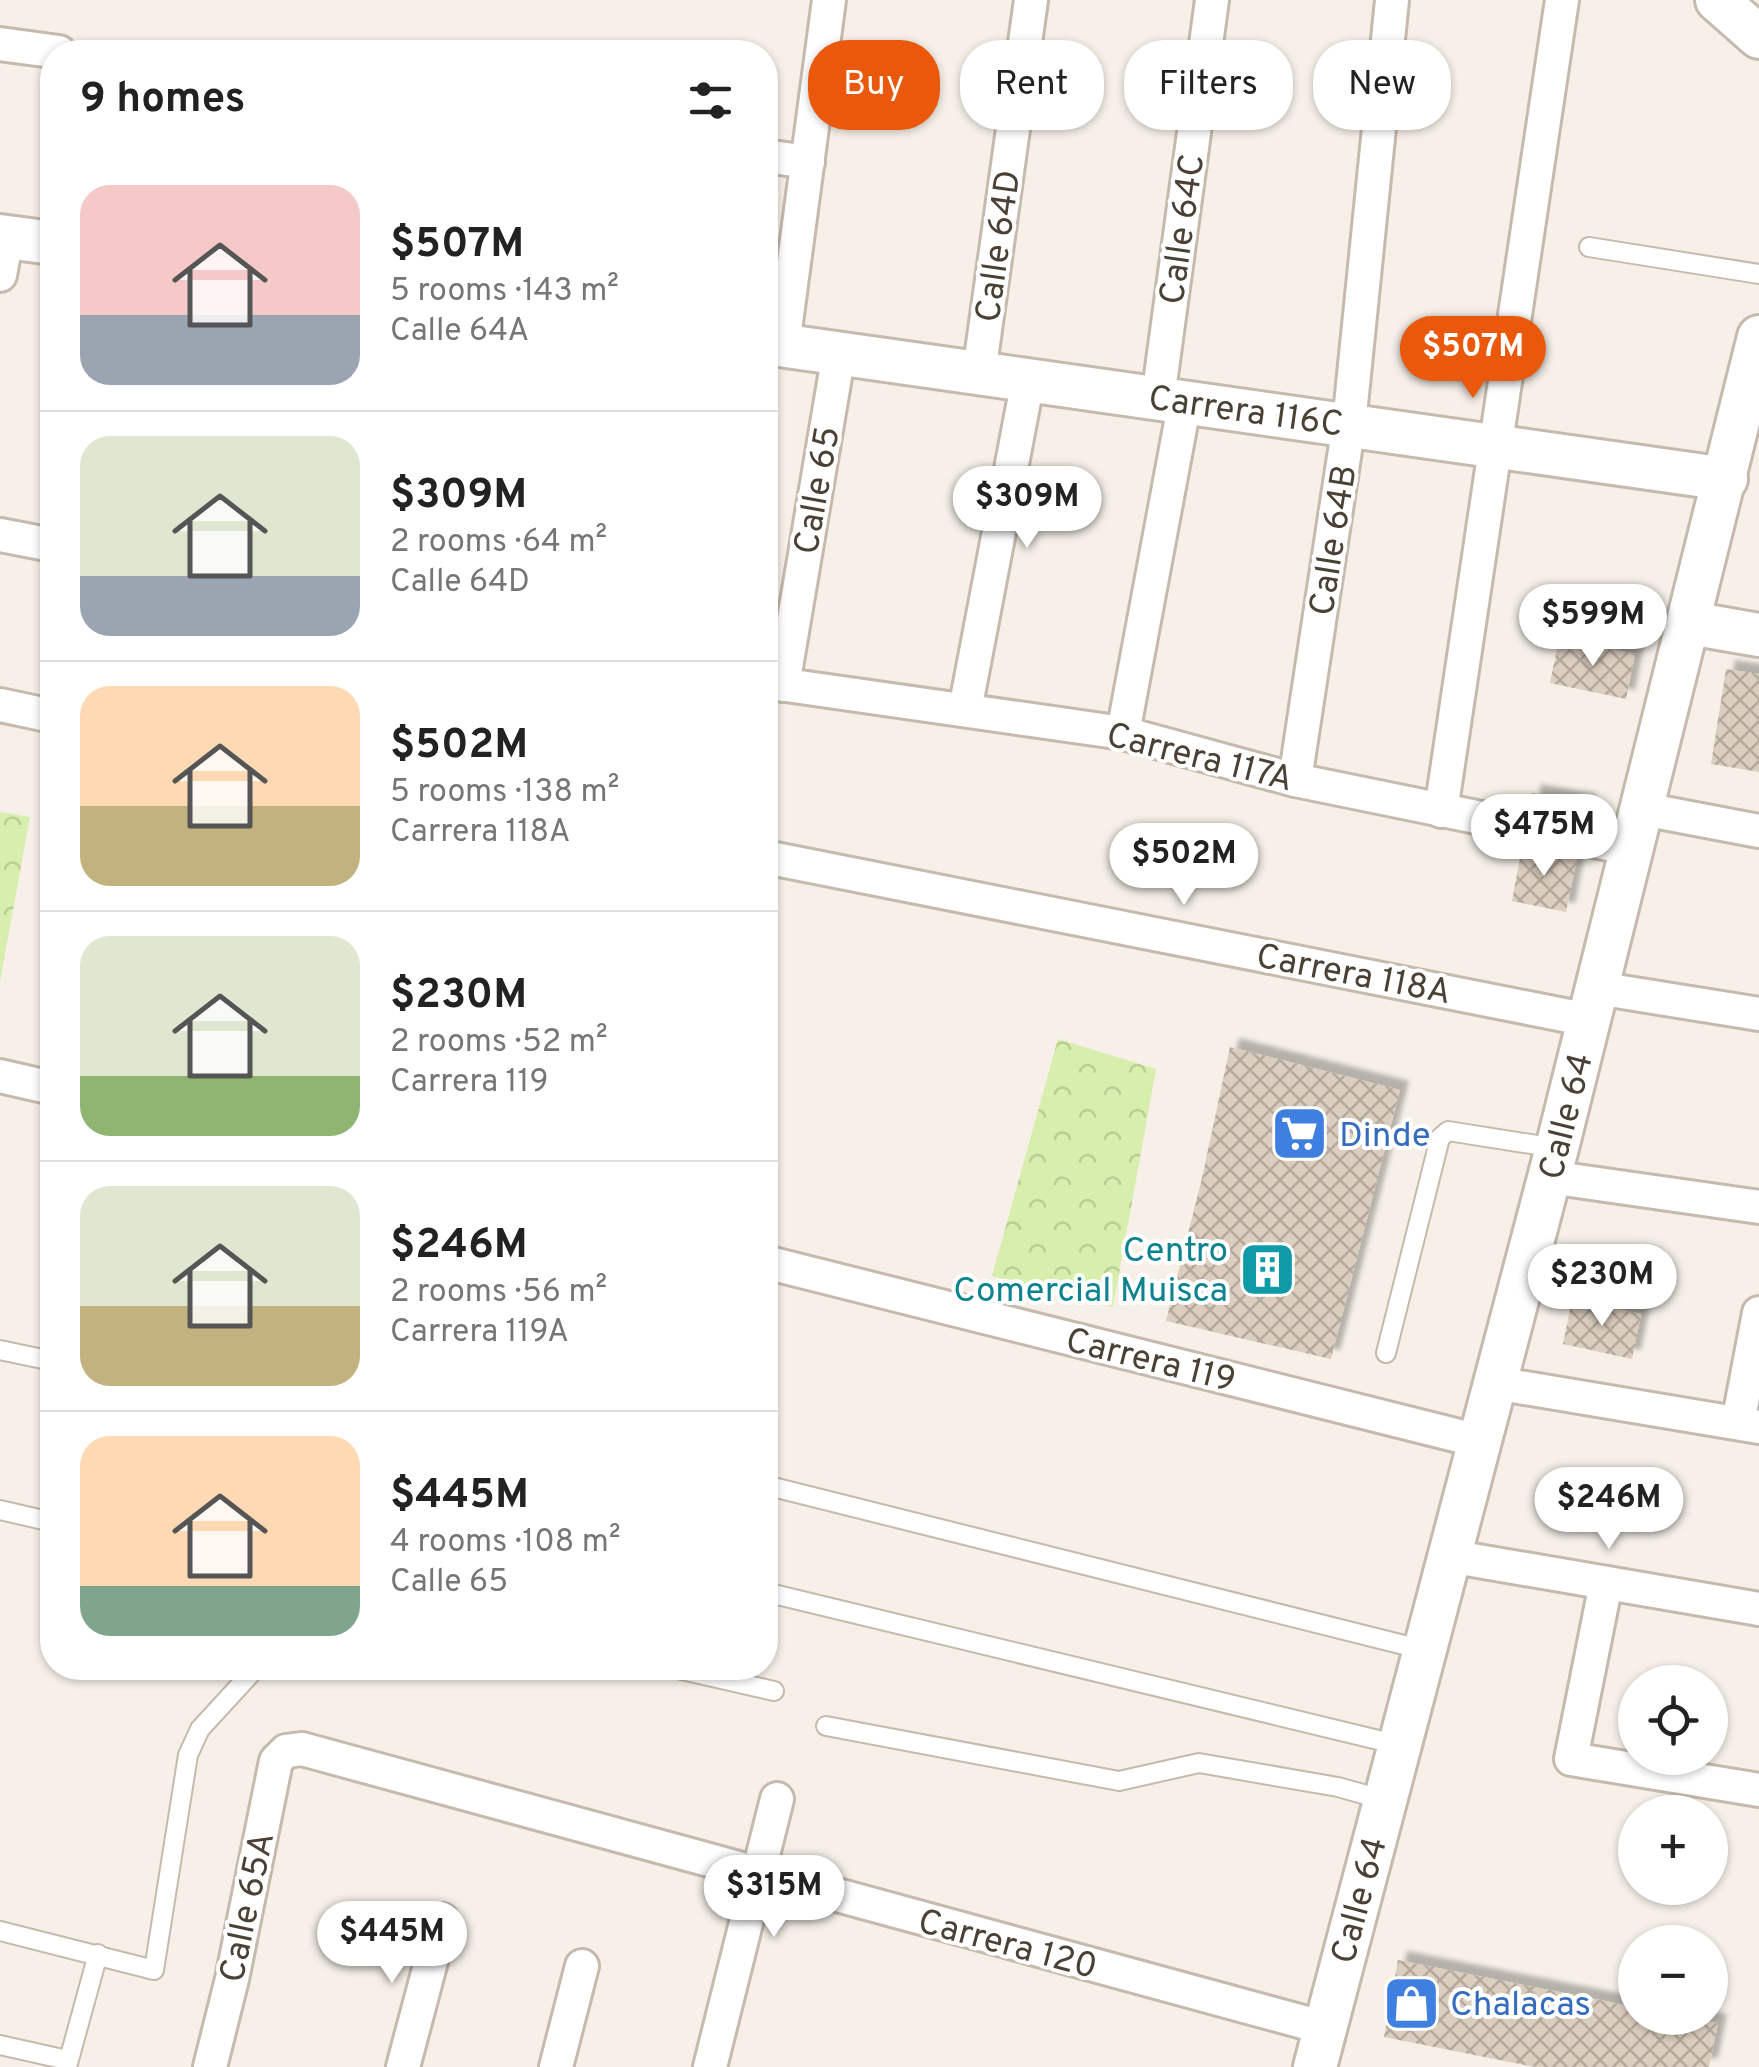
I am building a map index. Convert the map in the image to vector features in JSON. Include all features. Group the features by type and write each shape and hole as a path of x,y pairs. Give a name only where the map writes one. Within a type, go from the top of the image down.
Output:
{"street":[{"path":"778,323 808,162 829,0"},
{"name":"Calle 64D","path":"979,373 1031,0"},
{"name":"Calle 64C","path":"1123,733 1172,400 1212,0"},
{"name":"Calle 64B","path":"1295,780 1349,424 1392,0"},
{"path":"1441,812 1562,0"},
{"path":"1716,0 1759,37"},
{"path":"0,44 40,49"},
{"path":"778,158 808,162"},
{"path":"2,249 40,244"},
{"name":"Calle 64","path":"1320,2048 1690,623 1740,455 1759,337"},
{"name":"Carrera 116C","path":"778,345 1498,446 1740,455"},
{"name":"Calle 65","path":"778,663 839,353"},
{"path":"965,710 1028,380"},
{"path":"0,535 40,543"},
{"path":"1690,623 1759,635"},
{"name":"Carrera 117A","path":"778,684 1123,733 1295,780 1441,812 1638,829 1759,831"},
{"path":"0,705 40,713"},
{"name":"Carrera 118A","path":"778,859 1593,1004 1759,1014"},
{"path":"0,1076 40,1085"},
{"path":"1553,1162 1759,1208"},
{"name":"Carrera 119","path":"778,1265 1479,1441"},
{"path":"1495,1384 1748,1425 1759,1313"},
{"path":"1449,1556 1759,1608"},
{"path":"1606,1583 1572,1759 1759,1790"},
{"name":"Carrera 120","path":"286,1751 302,1749 758,1876 1320,2048"},
{"name":"Calle 65A","path":"210,2067 276,1761 286,1751"},
{"path":"710,2067 776,1799"},
{"path":"403,2067 442,1920"},
{"path":"556,2067 582,1966"}],"lane":[{"path":"1589,247 1759,274"},
{"path":"1386,1353 1440,1138 1448,1130 1472,1132 1553,1162"},
{"path":"0,1350 40,1359"},
{"path":"778,1489 1424,1650"},
{"path":"0,1510 40,1519"},
{"path":"778,1595 1399,1745"},
{"path":"0,1931 154,1970 188,1755 200,1729 245,1680"},
{"path":"724,1680 774,1692"},
{"path":"826,1726 1120,1781 1199,1763 1338,1787 1384,1800"},
{"path":"0,2045 67,2064 98,1954"}],"green space":[{"path":"0,812 30,817 0,981"},
{"path":"1058,1039 1156,1069 1113,1307 992,1276"}],"building":[{"path":"1559,639 1635,654 1626,699 1550,683"},
{"path":"1726,669 1759,674 1759,772 1711,764"},
{"path":"1532,793 1587,803 1584,819 1530,807"},
{"path":"1522,847 1577,858 1566,912 1512,901"},
{"path":"1230,1047 1400,1090 1331,1359 1166,1321"},
{"path":"1572,1300 1641,1314 1632,1359 1563,1344"},
{"path":"1398,1960 1618,2004 1618,2035 1716,2035 1709,2067 1535,2067 1384,2037"}],"place":[{"name":"Dinde","path":"1300,1134"},
{"name":"Centro Comercial Muisca","path":"1267,1269"},
{"name":"Chalacas","path":"1411,2003"}]}
